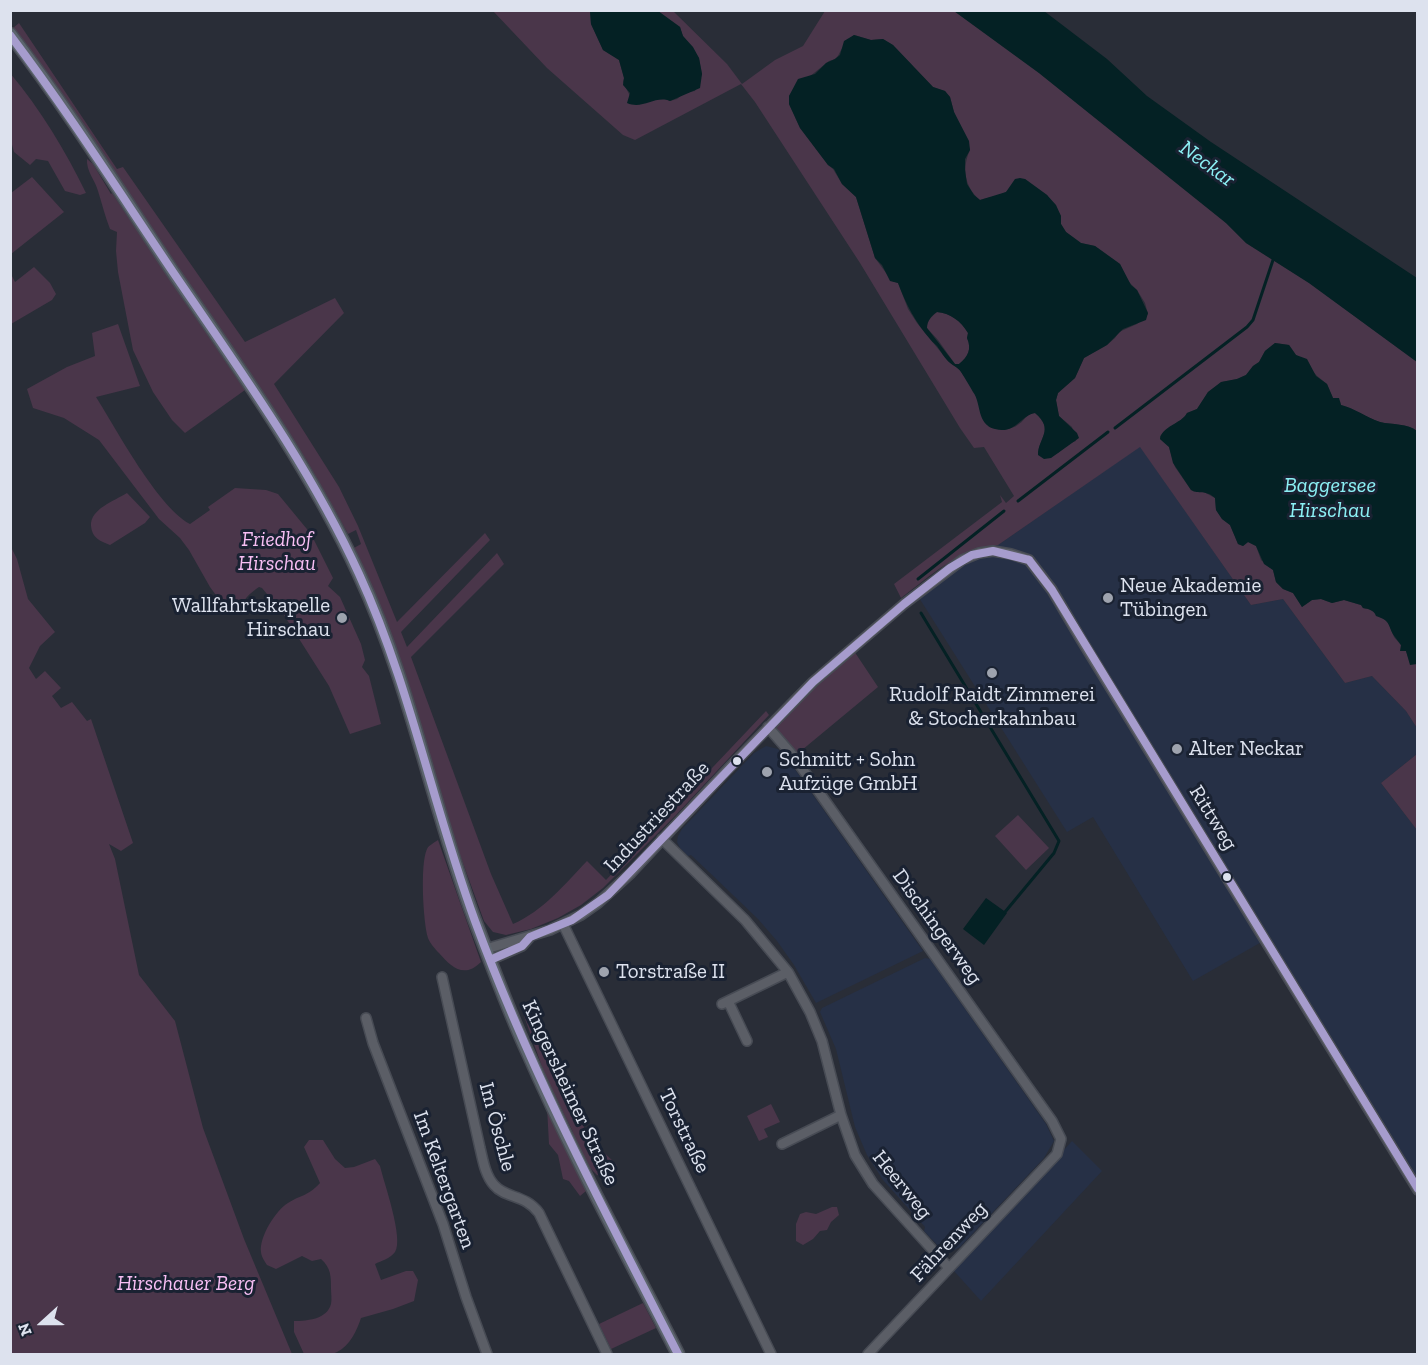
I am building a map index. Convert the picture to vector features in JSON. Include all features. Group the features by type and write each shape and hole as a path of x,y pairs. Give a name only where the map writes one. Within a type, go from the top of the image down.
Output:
{"main road":[{"name":"Kingersheimer Straße","path":"10,34 75,125 236,364 286,441 331,517 365,586 386,637 447,840 488,954 527,1052 678,1354"}],"street":[{"name":"Industriestraße","path":"488,954 522,946 530,937 563,924 590,909 608,895 768,727 852,647 958,562 987,551 1003,552 1029,560"},
{"name":"Rittweg","path":"1029,560 1052,590 1418,1190"},
{"name":"Dischingerweg","path":"768,727 794,757 1052,1121 1061,1138 1057,1154"},
{"name":"Heerweg","path":"662,839 745,920 788,972 810,1012 822,1041 855,1155 868,1176 949,1268"},
{"name":"Torstraße","path":"563,924 771,1354"},
{"path":"747,1041 725,1003 788,972"},
{"name":"Im Öschle","path":"442,977 488,1175 498,1188 528,1201 539,1213 607,1354"},
{"name":"Im Keltergarten","path":"366,1018 373,1043 443,1224 487,1354"},
{"path":"782,1144 842,1116"},
{"name":"Fährenweg","path":"868,1354 1057,1154"}],"shaded area":[{"path":"1140,446 1251,605 1283,599 1345,683 1372,676 1406,711 1417,728 1417,754 1381,783 1417,830 1417,1190 1265,940 1193,981 1093,817 1067,832 916,593 959,563 988,552"},
{"path":"766,746 778,749 787,758 923,951 816,1003 777,941 758,919 691,855 688,856 677,842 682,829 754,753"},
{"path":"925,958 930,959 1046,1124 1054,1141 1044,1158 960,1247 951,1252 946,1252 939,1247 924,1231 925,1227 883,1180 867,1155 855,1127 836,1049 820,1012 822,1008"},
{"path":"1072,1141 1102,1171 981,1301 954,1271"}],"green space":[{"path":"493,11 590,11 591,24 603,50 619,60 623,82 630,96 655,100 663,98 670,101 684,93 695,91 702,74 699,58 683,36 680,27 658,11 673,11 727,64 742,84 775,60 803,46 825,11 954,11 1039,73 1226,223 1246,243 1309,283 1417,362 1417,431 1404,425 1375,420 1341,405 1340,401 1333,398 1327,384 1296,355 1289,345 1275,343 1265,351 1259,362 1246,375 1222,382 1208,392 1197,409 1187,413 1184,419 1160,436 1160,439 1169,447 1175,467 1191,490 1202,491 1215,498 1216,510 1230,525 1238,544 1243,546 1248,542 1256,546 1261,560 1273,570 1276,582 1283,589 1293,593 1302,607 1312,600 1321,599 1332,603 1344,600 1369,609 1388,622 1394,637 1406,651 1410,663 1417,664 1417,728 1406,711 1372,676 1345,683 1283,599 1251,605 1140,447 998,545 970,552 946,564 901,598 894,584 1002,502 1000,495 1006,503 1014,496 984,447 974,448 960,428 860,263 755,102 741,84 635,140 623,135 547,68","holes":["854,35 871,40 883,39 893,45 933,87 945,91 950,97 970,150 965,170 968,183 980,200 1001,194 1025,179 1047,195 1061,216 1061,224 1066,232 1081,243 1095,246 1120,264 1128,281 1145,303 1148,314 1137,324 1119,332 1107,345 1084,358 1075,378 1058,393 1056,400 1059,416 1072,427 1076,441 1058,453 1038,455 1045,429 1041,419 1035,413 1012,428 989,427 977,396 960,370 948,361 917,323 908,309 898,283 892,281 875,258 856,197 842,184 833,169 800,128 789,104 789,96 794,89 829,61 837,58 844,45"]},
{"path":"19,23 117,169 123,167 245,342 335,298 344,313 274,384 339,487 358,526 397,622 485,533 490,540 401,632 407,647 497,553 504,564 411,657 491,874 513,924 544,904 587,861 606,880 766,711 769,715 676,815 603,888 581,905 531,929 506,935 493,932 484,921 456,844 385,617 354,548 361,544 356,530 348,534 307,461 13,28"},
{"path":"10,73 52,131 86,193 80,195 65,191 48,161 36,159 30,165 14,152 11,141"},
{"path":"87,159 93,164 111,194 245,390 185,433 172,420 153,392 133,350 118,272 117,232 110,229 97,187 88,168"},
{"path":"32,177 64,212 11,254 11,193"},
{"path":"34,267 50,283 56,294 52,300 11,324 11,274 15,282"},
{"path":"937,312 955,318 968,333 968,353 959,364 955,364 927,328 930,319"},
{"name":"Friedhof Hirschau","path":"118,324 140,386 96,397 138,466 164,501 177,515 190,524 210,510 208,507 235,488 266,490 278,494 311,534 333,578 328,586 340,597 361,644 365,660 362,667 369,676 381,724 350,734 329,686 282,612 262,588 259,587 246,598 239,612 229,613 180,538 159,519 99,440 64,418 33,408 27,389 67,367 95,356 92,333"},
{"path":"127,493 150,517 145,523 110,545 95,536 91,526 92,520 104,506"},
{"name":"Hirschauer Berg","path":"12,549 28,599 55,632 40,646 29,668 36,679 45,671 61,688 52,696 61,708 72,702 87,721 91,719 133,843 121,851 109,844 115,859 139,975 175,1021 203,1128 244,1239 292,1354 11,1354"},
{"path":"852,648 878,687 796,755 773,723"},
{"path":"1417,754 1417,830 1381,783"},
{"path":"1018,815 1049,848 1026,870 995,836"},
{"path":"438,840 481,962 469,970 458,969 448,963 431,944 426,930 423,879 425,856 430,845"},
{"path":"531,1013 589,1138 617,1165 616,1173 608,1178 597,1175 589,1167 577,1146 572,1130 546,1078 524,1016"},
{"path":"771,1104 780,1122 764,1129 768,1137 759,1141 747,1116"},
{"path":"547,1107 584,1181 586,1191 580,1196 569,1181 563,1179 558,1155 549,1144"},
{"path":"309,1140 323,1140 335,1159 345,1168 375,1159 380,1166 392,1211 397,1245 393,1254 375,1264 381,1280 406,1271 413,1271 418,1280 414,1301 361,1318 346,1346 334,1354 325,1355 304,1354 294,1332 294,1321 316,1318 329,1309 331,1280 327,1266 321,1259 312,1261 302,1256 276,1269 267,1265 261,1252 269,1224 283,1206 308,1193 320,1183 304,1147"},
{"path":"837,1207 839,1215 831,1222 827,1230 820,1231 803,1245 796,1241 796,1224 800,1214 806,1212 816,1214"},
{"path":"643,1303 656,1328 611,1349 599,1324"}],"water":[{"path":"590,11 658,11 680,27 683,36 699,58 702,74 700,88 670,101 659,100 638,105 627,103 630,93 623,85 624,78 619,60 603,50 591,24"},
{"name":"Neckar","path":"954,11 1044,11 1107,59 1147,96 1211,142 1417,278 1417,362 1309,283 1246,243 1226,223 1039,73"},
{"path":"854,35 871,40 883,39 893,45 933,87 945,91 950,97 954,112 969,141 970,150 965,159 965,170 967,184 974,195 980,200 1006,192 1015,179 1025,179 1047,195 1056,205 1061,216 1061,224 1066,232 1081,243 1095,246 1120,264 1131,285 1137,290 1148,313 1146,320 1123,329 1107,345 1084,358 1075,378 1058,393 1056,400 1059,416 1077,433 1079,438 1051,458 1044,459 1038,455 1045,429 1041,419 1035,413 1008,429 995,429 985,423 976,397 961,372 946,359 925,333 911,312 898,283 890,281 882,265 875,258 856,197 842,184 834,169 828,165 800,128 789,104 789,96 798,79 815,74 826,63 840,55 844,41","holes":["937,312 955,318 968,333 968,353 959,364 955,364 927,328 929,321"]},
{"name":"Baggersee Hirschau","path":"1275,343 1289,345 1296,355 1307,359 1316,376 1327,384 1333,398 1339,398 1341,405 1380,422 1405,425 1417,431 1417,664 1410,665 1406,651 1400,651 1401,645 1387,622 1361,605 1344,600 1332,603 1321,599 1312,600 1302,607 1293,593 1283,589 1276,582 1273,570 1264,564 1256,546 1248,542 1243,546 1238,544 1230,525 1216,510 1215,498 1191,490 1173,463 1169,447 1160,439 1164,431 1181,420 1187,413 1197,409 1208,392 1221,382 1246,375 1259,362 1265,351"},
{"path":"986,898 1007,913 984,945 963,929"}],"waterway":[{"path":"1115,428 1247,327 1253,320 1273,260"},
{"path":"1018,501 1108,432"},
{"path":"918,579 1004,511"},
{"path":"921,613 1059,841 1054,853 1005,912"}],"transit line":[{"path":"10,35 74,124 249,384 297,458 340,534 377,616 393,659 460,878 497,977 544,1086 678,1354"},
{"path":"490,960 522,946 530,937 572,920 608,895 813,682 950,568 972,555 993,551 1029,560"},
{"path":"1029,560 1052,590 1418,1189"}],"place":[{"name":"Neue Akademie Tübingen","path":"1108,598"},
{"name":"Wallfahrtskapelle Hirschau","path":"342,618"},
{"name":"Rudolf Raidt Zimmerei & Stocherkahnbau","path":"992,673"},
{"name":"Alter Neckar","path":"1177,749"},
{"name":"Schmitt + Sohn Aufzüge GmbH","path":"767,772"},
{"name":"Torstraße II","path":"604,972"}]}
